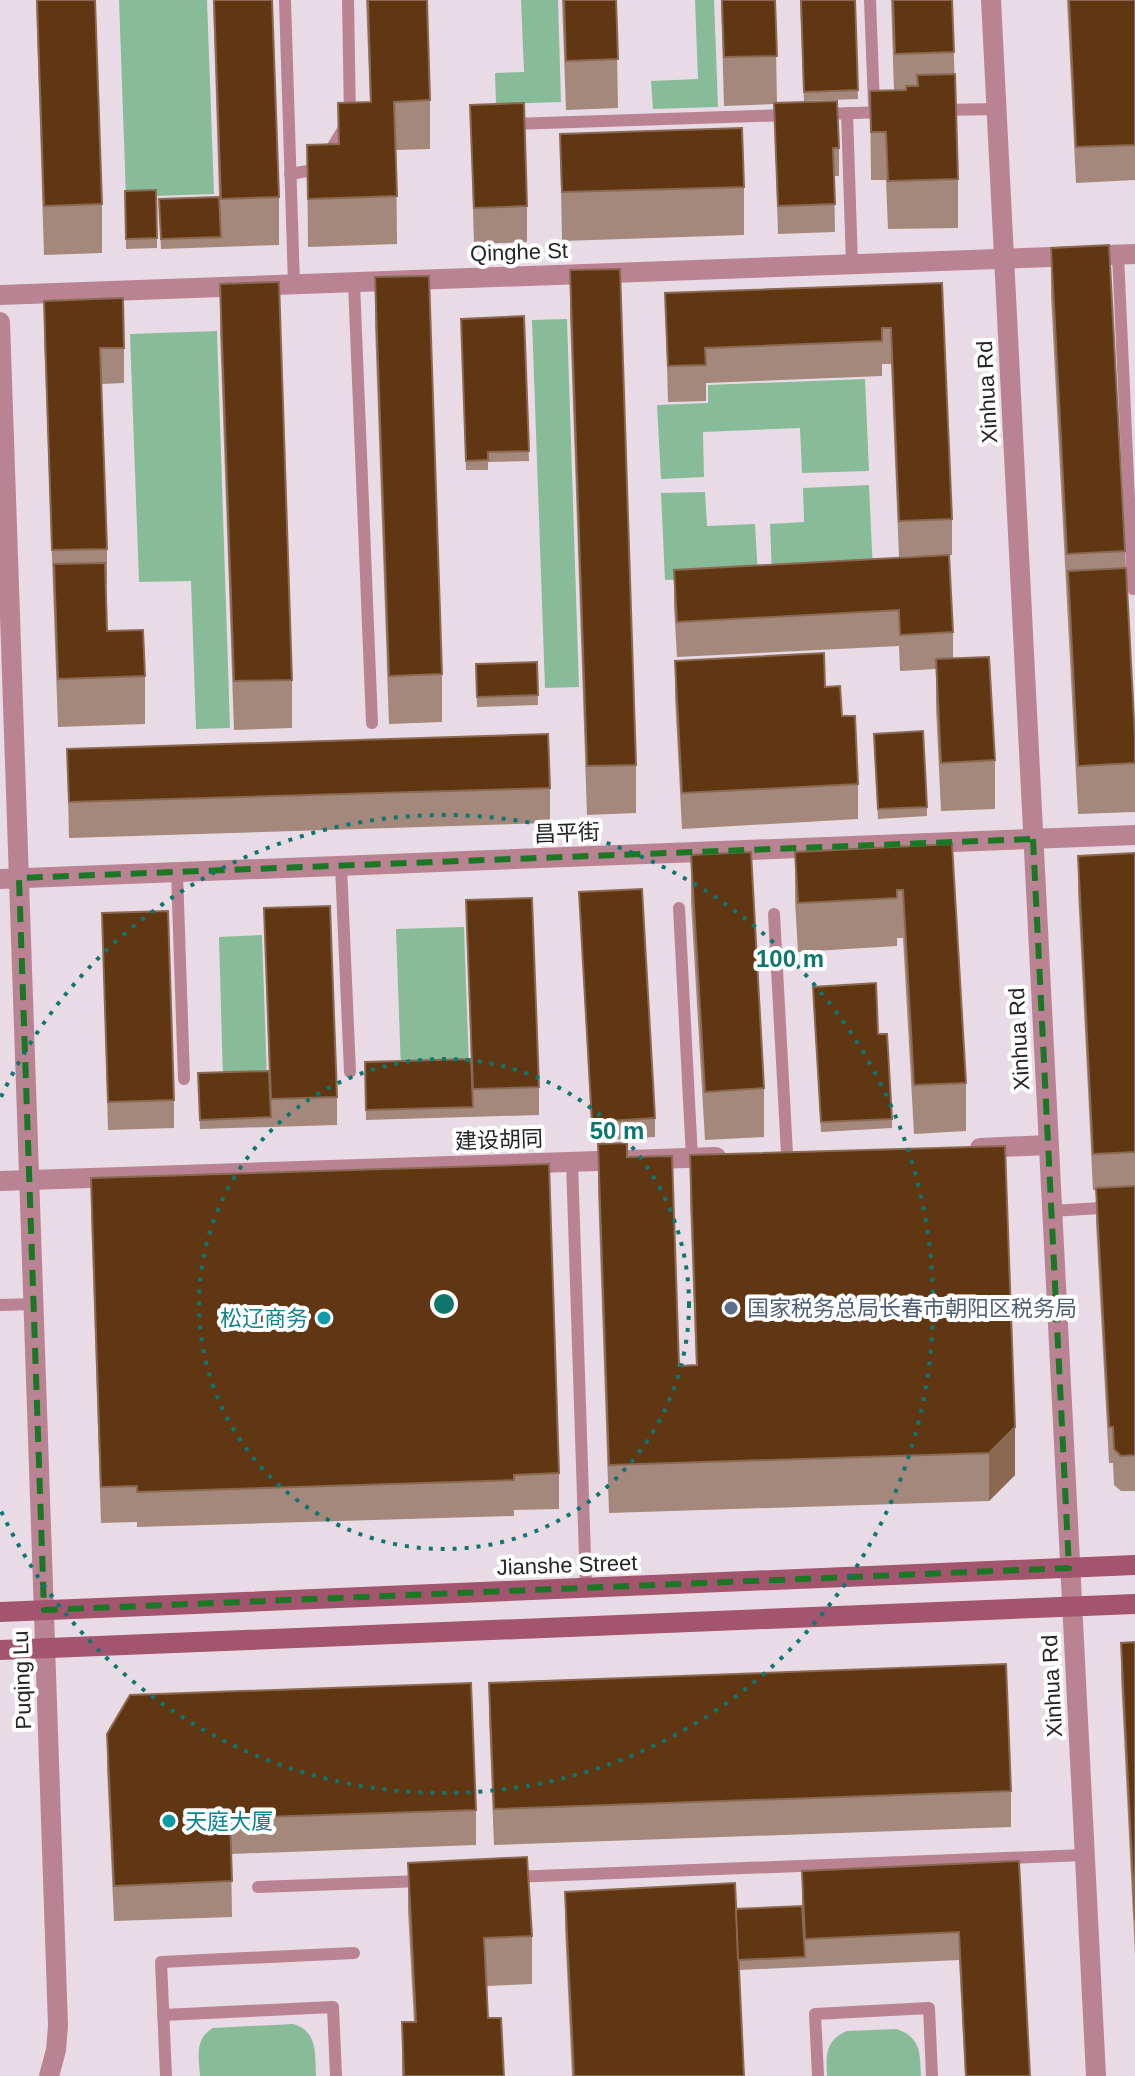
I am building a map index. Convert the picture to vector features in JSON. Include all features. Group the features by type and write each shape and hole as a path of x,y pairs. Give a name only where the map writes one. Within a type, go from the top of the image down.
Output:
{"main road":[{"name":"Jianshe Street","path":"0,1612 1135,1565"},
{"path":"0,1650 1135,1604"}],"street":[{"name":"Xinhua Rd","path":"991,0 1096,2076"},
{"name":"Qinghe St","path":"0,295 1126,255"},
{"name":"Puqing Lu","path":"0,322 10,879 30,1180 58,2026 49,2076"},
{"name":"昌平街","path":"10,879 1135,835"},
{"path":"956,1149 1048,1145"},
{"name":"建设胡同","path":"0,1181 740,1156"}],"lane":[{"path":"285,0 294,285"},
{"path":"290,174 319,169 350,118 348,0"},
{"path":"870,0 875,113"},
{"path":"935,111 996,109"},
{"path":"815,114 905,112"},
{"path":"847,113 852,264"},
{"path":"497,124 799,115"},
{"path":"1126,255 1135,589"},
{"path":"354,283 372,723"},
{"path":"341,866 350,1072"},
{"path":"177,872 184,1079"},
{"path":"679,908 692,1158"},
{"path":"774,914 787,1154"},
{"path":"572,1162 586,1588"},
{"path":"1051,1211 1135,1206"},
{"path":"0,1305 34,1304"},
{"path":"496,1878 1085,1855"},
{"path":"258,1887 433,1880"},
{"path":"166,2076 161,1962 354,1953"},
{"path":"163,2015 333,2007 336,2076"},
{"path":"818,2076 815,2014 929,2008 932,2076"}],"highlighted area":[{"path":"1033,839 1069,1568 44,1610 19,878"}],"green space":[{"path":"119,0 207,0 214,194 126,197"},
{"path":"521,0 558,0 561,102 496,104 495,73 524,72"},
{"path":"695,0 714,0 718,107 653,109 651,81 698,79"},
{"path":"567,319 579,687 545,688 532,320"},
{"path":"217,331 230,728 196,729 191,581 139,582 130,334"},
{"path":"865,379 869,471 802,473 800,428 703,432 704,477 661,479 657,405 708,403 708,385"},
{"path":"869,485 873,572 772,576 770,524 804,522 803,488"},
{"path":"705,492 707,526 755,524 758,577 665,580 661,493"},
{"path":"464,927 469,1068 401,1070 396,929"},
{"path":"262,935 267,1078 223,1080 219,937"},
{"path":"293,2024 307,2032 314,2044 316,2076 200,2076 200,2043 213,2028"},
{"path":"896,2029 915,2041 921,2076 827,2076 828,2049 834,2039 847,2031"}],"building":[{"path":"37,0 95,0 102,204 44,206"},
{"path":"214,0 272,0 279,197 221,199"},
{"path":"368,0 427,0 430,100 394,102 397,196 308,199 307,145 339,144 338,103 371,102"},
{"path":"564,0 616,0 618,59 566,61"},
{"path":"722,0 775,0 777,56 724,57"},
{"path":"801,0 855,0 858,90 804,92"},
{"path":"893,0 952,0 954,52 895,54"},
{"path":"1069,0 1135,0 1135,145 1076,147"},
{"path":"955,74 958,179 888,181 886,132 871,132 870,91 906,90 906,86 918,86 917,75"},
{"path":"837,101 839,148 833,148 835,204 778,206 774,103"},
{"path":"524,103 527,206 474,208 470,105"},
{"path":"742,128 744,187 562,192 560,134"},
{"path":"156,190 157,238 126,239 125,191"},
{"path":"219,197 221,237 161,239 159,199"},
{"path":"1109,245 1125,551 1067,554 1051,248"},
{"path":"620,269 636,765 587,766 570,270"},
{"path":"429,276 442,674 389,676 375,277"},
{"path":"279,282 292,680 234,681 220,284"},
{"path":"942,283 952,519 899,521 891,328 882,328 882,341 705,348 706,365 668,366 665,293"},
{"path":"123,298 124,348 100,348 107,549 52,550 44,301"},
{"path":"524,316 529,451 488,452 488,460 466,461 461,319"},
{"path":"949,555 953,632 900,635 899,610 677,622 674,570"},
{"path":"105,563 107,631 143,630 145,676 58,679 54,564"},
{"path":"1126,568 1135,763 1078,766 1068,571"},
{"path":"824,653 825,687 840,686 842,716 855,716 858,784 682,793 675,661"},
{"path":"989,657 995,760 941,763 936,659"},
{"path":"537,662 538,695 477,697 476,664"},
{"path":"923,731 927,807 878,809 874,734"},
{"path":"548,734 550,788 69,802 67,749"},
{"path":"952,844 966,1083 914,1085 903,890 897,890 897,898 798,903 795,852"},
{"path":"751,852 764,1088 705,1092 691,855"},
{"path":"1135,853 1135,1152 1093,1154 1078,856"},
{"path":"642,889 655,1118 592,1122 579,892"},
{"path":"532,898 539,1087 473,1089 466,900"},
{"path":"330,906 337,1097 271,1099 264,908"},
{"path":"168,911 174,1100 108,1102 102,913"},
{"path":"876,983 878,1034 887,1034 892,1119 821,1122 813,987"},
{"path":"471,1059 473,1107 366,1110 365,1062"},
{"path":"269,1071 271,1117 200,1120 198,1073"},
{"path":"627,1143 627,1157 672,1156 679,1366 697,1365 690,1155 1005,1146 1015,1427 989,1453 609,1465 598,1144"},
{"name":"松辽商务","path":"549,1164 559,1473 514,1475 514,1480 137,1492 137,1486 101,1487 91,1178"},
{"path":"1135,1186 1135,1455 1121,1456 1114,1449 1113,1427 1109,1427 1096,1188"},
{"path":"1135,1642 1135,1920 1121,1643"},
{"path":"1006,1664 1011,1791 494,1809 489,1683"},
{"path":"471,1683 476,1810 230,1818 232,1881 114,1886 107,1734 130,1695"},
{"path":"527,1857 532,1936 484,1938 488,2018 501,2018 504,2076 404,2076 402,2022 416,2022 408,1863"},
{"path":"1019,1861 1030,2076 966,2076 959,1932 805,1939 802,1871"},
{"path":"735,1883 744,2076 574,2076 565,1892"},
{"path":"802,1906 805,1957 738,1960 736,1909"}],"place":[{"name":"国家税务总局长春市朝阳区税务局","path":"731,1308"},
{"name":"松辽商务","path":"324,1318"},
{"name":"天庭大厦","path":"169,1821"}]}
